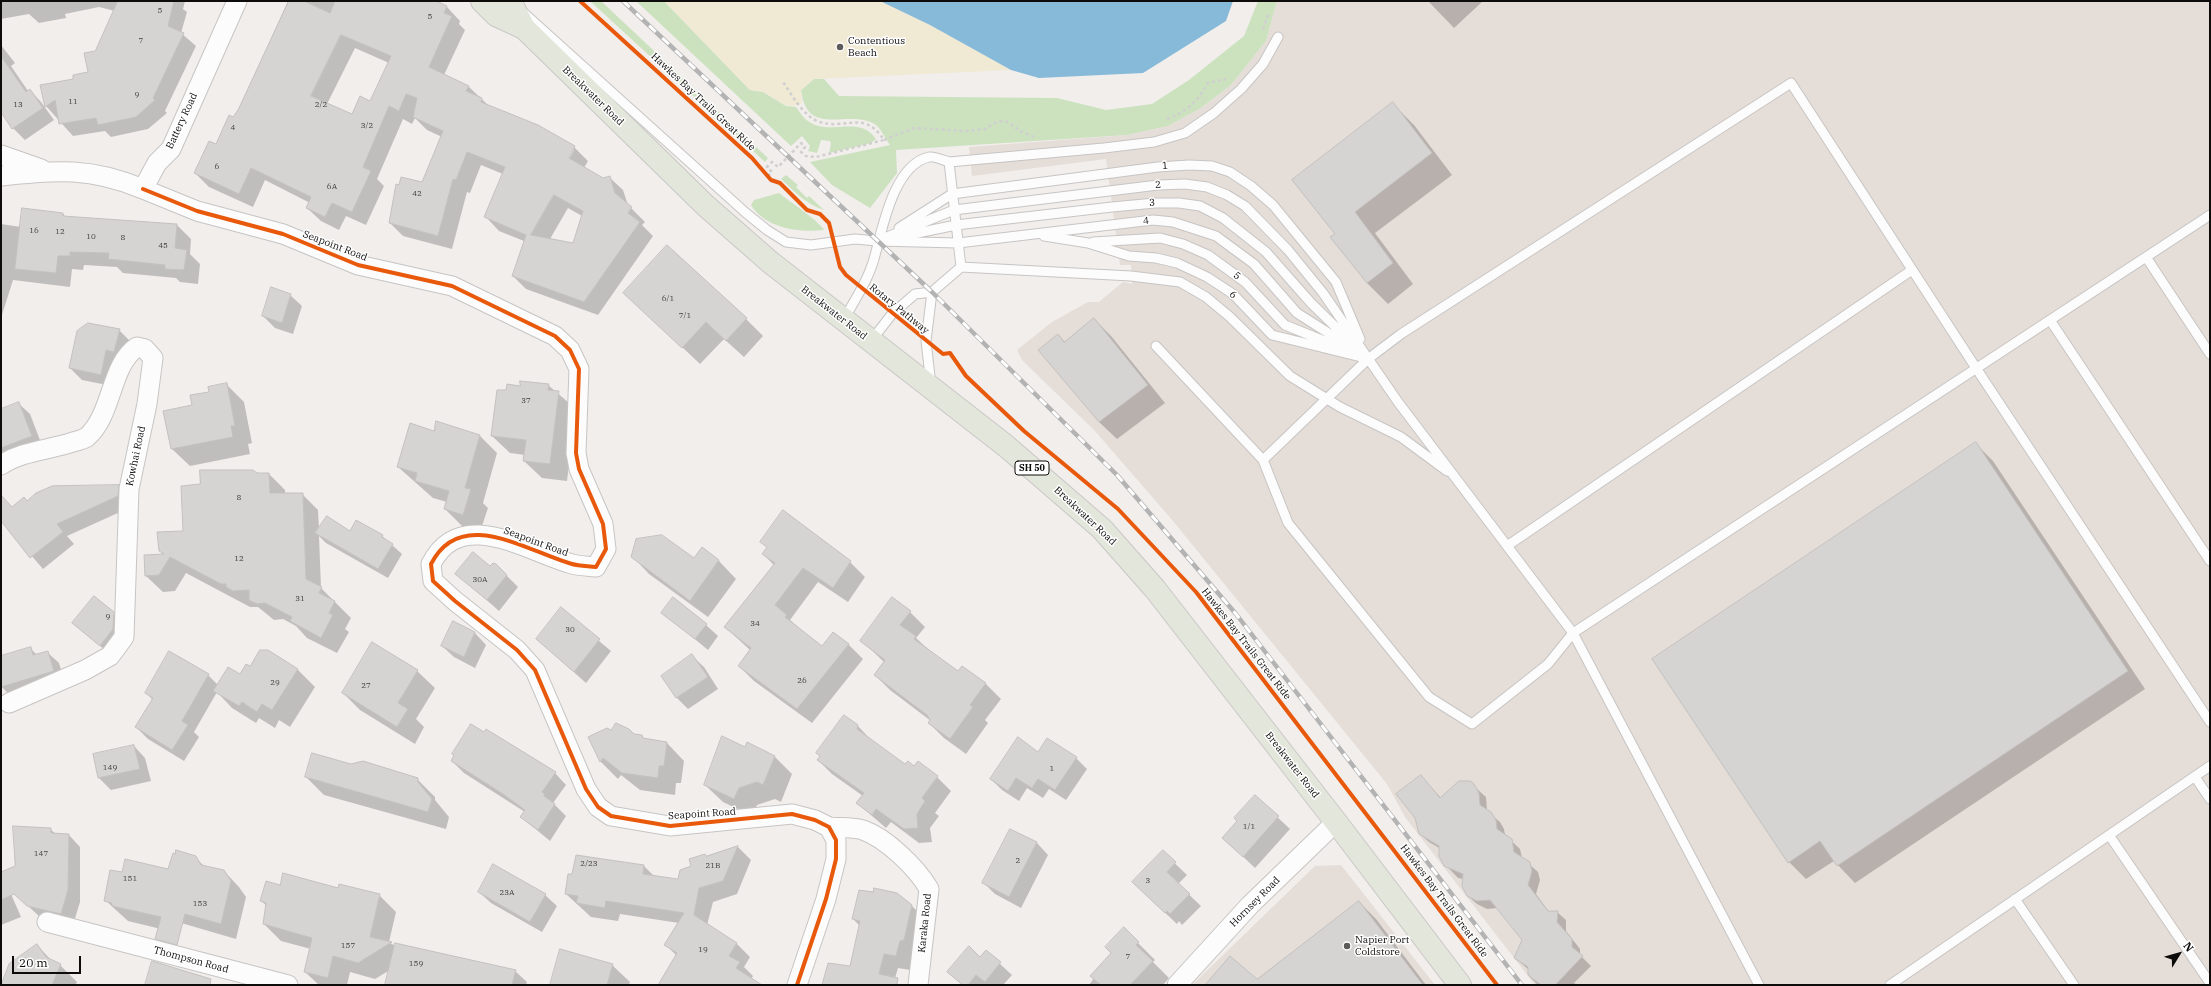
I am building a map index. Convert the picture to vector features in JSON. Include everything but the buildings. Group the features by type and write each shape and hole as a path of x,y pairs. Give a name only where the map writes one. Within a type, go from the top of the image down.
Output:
{"highway":[{"name":"Breakwater Road","path":"482,1 496,15 524,28"},
{"name":"Breakwater Road","path":"510,1 524,28 706,206 770,262 843,321 1006,446 1102,529 1156,589 1460,985"}],"street":[{"name":"Battery Road","path":"143,190 157,163 171,149 237,1"},
{"path":"1,155 47,171"},
{"path":"1,176 47,171 99,174 119,179 143,190"},
{"name":"Seapoint Road","path":"143,190 197,211 283,234 358,265 452,286 555,336 570,350 579,369 576,453 579,469 603,524 606,549 596,567 572,564 527,546 492,536 469,536 453,541 440,549 431,564 433,581 455,601 517,650 535,670 586,789 598,807 611,816 670,826 792,814 815,820 829,827"},
{"name":"Kowhai Road","path":"1,465 12,458 61,446 87,437 105,411 117,378 130,351 137,347 145,349 153,358 147,404 129,488 124,637 110,656 85,670 9,703"},
{"name":"Hornsey Road","path":"1178,985 1250,905 1336,822"},
{"path":"797,985 826,899 836,858 836,840 829,827"},
{"name":"Karaka Road","path":"829,827 862,829 874,835 904,858 929,889 918,985"},
{"name":"Thompson Road","path":"47,922 288,985"}],"lane":[{"path":"510,1 767,230 786,242 811,245 855,238 877,241"},
{"path":"843,321 865,281 874,259 877,241 888,205 911,169 921,160 930,157 949,162 1104,148 1154,142 1185,133 1214,113 1241,89 1262,64 1278,37"},
{"path":"1263,460 1368,359 1402,334 1791,83 1976,368 2210,722"},
{"path":"949,162 961,267"},
{"name":"1","path":"877,241 952,194 1158,167 1190,165 1212,166 1230,172 1273,205 1336,282 1368,359"},
{"name":"2","path":"877,241 954,210 1158,185 1185,184 1206,187 1227,195 1245,206 1263,223 1323,292 1368,359"},
{"name":"3","path":"877,241 956,226 1155,203 1179,203 1200,206 1223,218 1266,252 1311,303 1368,359"},
{"path":"1156,346 1263,460 1288,523 1429,697 1472,724 1548,664 1573,633 2210,215"},
{"name":"4","path":"877,241 958,243 1153,220 1173,222 1216,236 1254,264 1297,313 1368,359"},
{"path":"1031,234 1088,243"},
{"name":"5","path":"1088,243 1160,238 1183,244 1208,255 1245,282 1285,325 1368,359"},
{"name":"6","path":"1088,243 1129,256 1156,258 1177,263 1207,277 1233,294 1272,335 1368,359"},
{"path":"2146,257 2210,354"},
{"path":"870,342 892,314 915,294 932,292 961,267 1131,276 1180,282 1206,297 1230,317 1290,376 1326,399 1401,437 1456,478"},
{"path":"1507,546 1912,270"},
{"path":"931,388 926,341 932,292"},
{"path":"2050,320 2210,561"},
{"path":"1368,359 1573,633 1759,985"},
{"path":"1890,985 2210,766"},
{"path":"2195,777 2210,799"},
{"path":"2109,835 2210,983"},
{"path":"2015,899 2074,985"}],"path":[{"path":"1262,33 1269,12"},
{"path":"1166,120 1179,115 1198,101 1208,83 1229,78"},
{"path":"783,82 804,111 817,120 830,124 861,122 871,125 884,140"},
{"path":"768,176 772,172 767,167 772,162 778,167 801,143 805,147 801,152 806,156 816,157 884,140 914,128 966,131 985,129 998,120 1008,122 1020,131 1032,137 1040,136"},
{"path":"764,172 771,180"}],"shaded area":[{"path":"1277,1 2210,1 2210,985 1535,985 1405,817 1387,784 1173,521 1095,431 1022,360 1017,350 1052,322 1088,302 1099,302 1123,282 1132,284 1131,265 1120,265 1106,159 972,176 969,147 1127,135 1168,126 1201,108 1231,85 1266,41"},
{"path":"1341,865 1435,985 1192,985 1315,866"}],"green space":[{"path":"590,1 601,1 768,158 765,162"},
{"path":"636,1 664,1 750,90 763,92 786,106 796,107 806,120 816,125 825,127 862,128 876,139 871,143 829,153 831,144 830,141 821,140 817,153 808,151 810,146 802,136 791,146"},
{"path":"1258,1 1277,1 1266,41 1231,85 1201,108 1168,126 1127,135 896,150 897,173 870,208 832,185 810,162 890,145 878,127 866,120 831,120 812,114 805,105 801,90 814,79 824,79 839,96 1057,98 1106,110 1152,104 1189,80 1244,36"},
{"path":"786,175 798,185 796,187 807,198 809,196 824,210 806,201 781,179"},
{"path":"779,193 810,216 824,230 804,231 774,224 757,213 751,205 754,200"}],"sand":[{"name":"Contentious Beach","path":"664,1 880,1 930,25 1011,70 814,79 801,90 802,103 796,106 791,106 782,103 763,92 750,90"}],"water":[{"path":"880,1 1233,1 1226,21 1143,73 1039,78 1011,70 930,25"}],"railway":[{"path":"623,1 932,292 1117,475 1236,614 1522,985"}],"cycle path":[{"name":"Hawkes Bay Trails Great Ride","path":"580,1 752,158 771,180 780,183 807,210 820,214 829,223 840,267 846,275 943,354 950,353 966,376 1024,431 1118,509 1196,592 1497,985"},
{"path":"143,189 197,211 283,234 358,265 452,286 555,336 570,350 579,369 576,453 579,469 603,524 606,549 596,567 572,564 516,543 496,537 477,535 460,537 444,547 431,564 433,581 455,601 517,650 535,670 586,789 598,807 611,816 670,826 792,814 815,820 829,827 836,840 836,859 826,899 797,985"}],"place":[{"name":"Contentious Beach","path":"840,47"},
{"name":"Napier Port Coldstore","path":"1347,946"}]}
